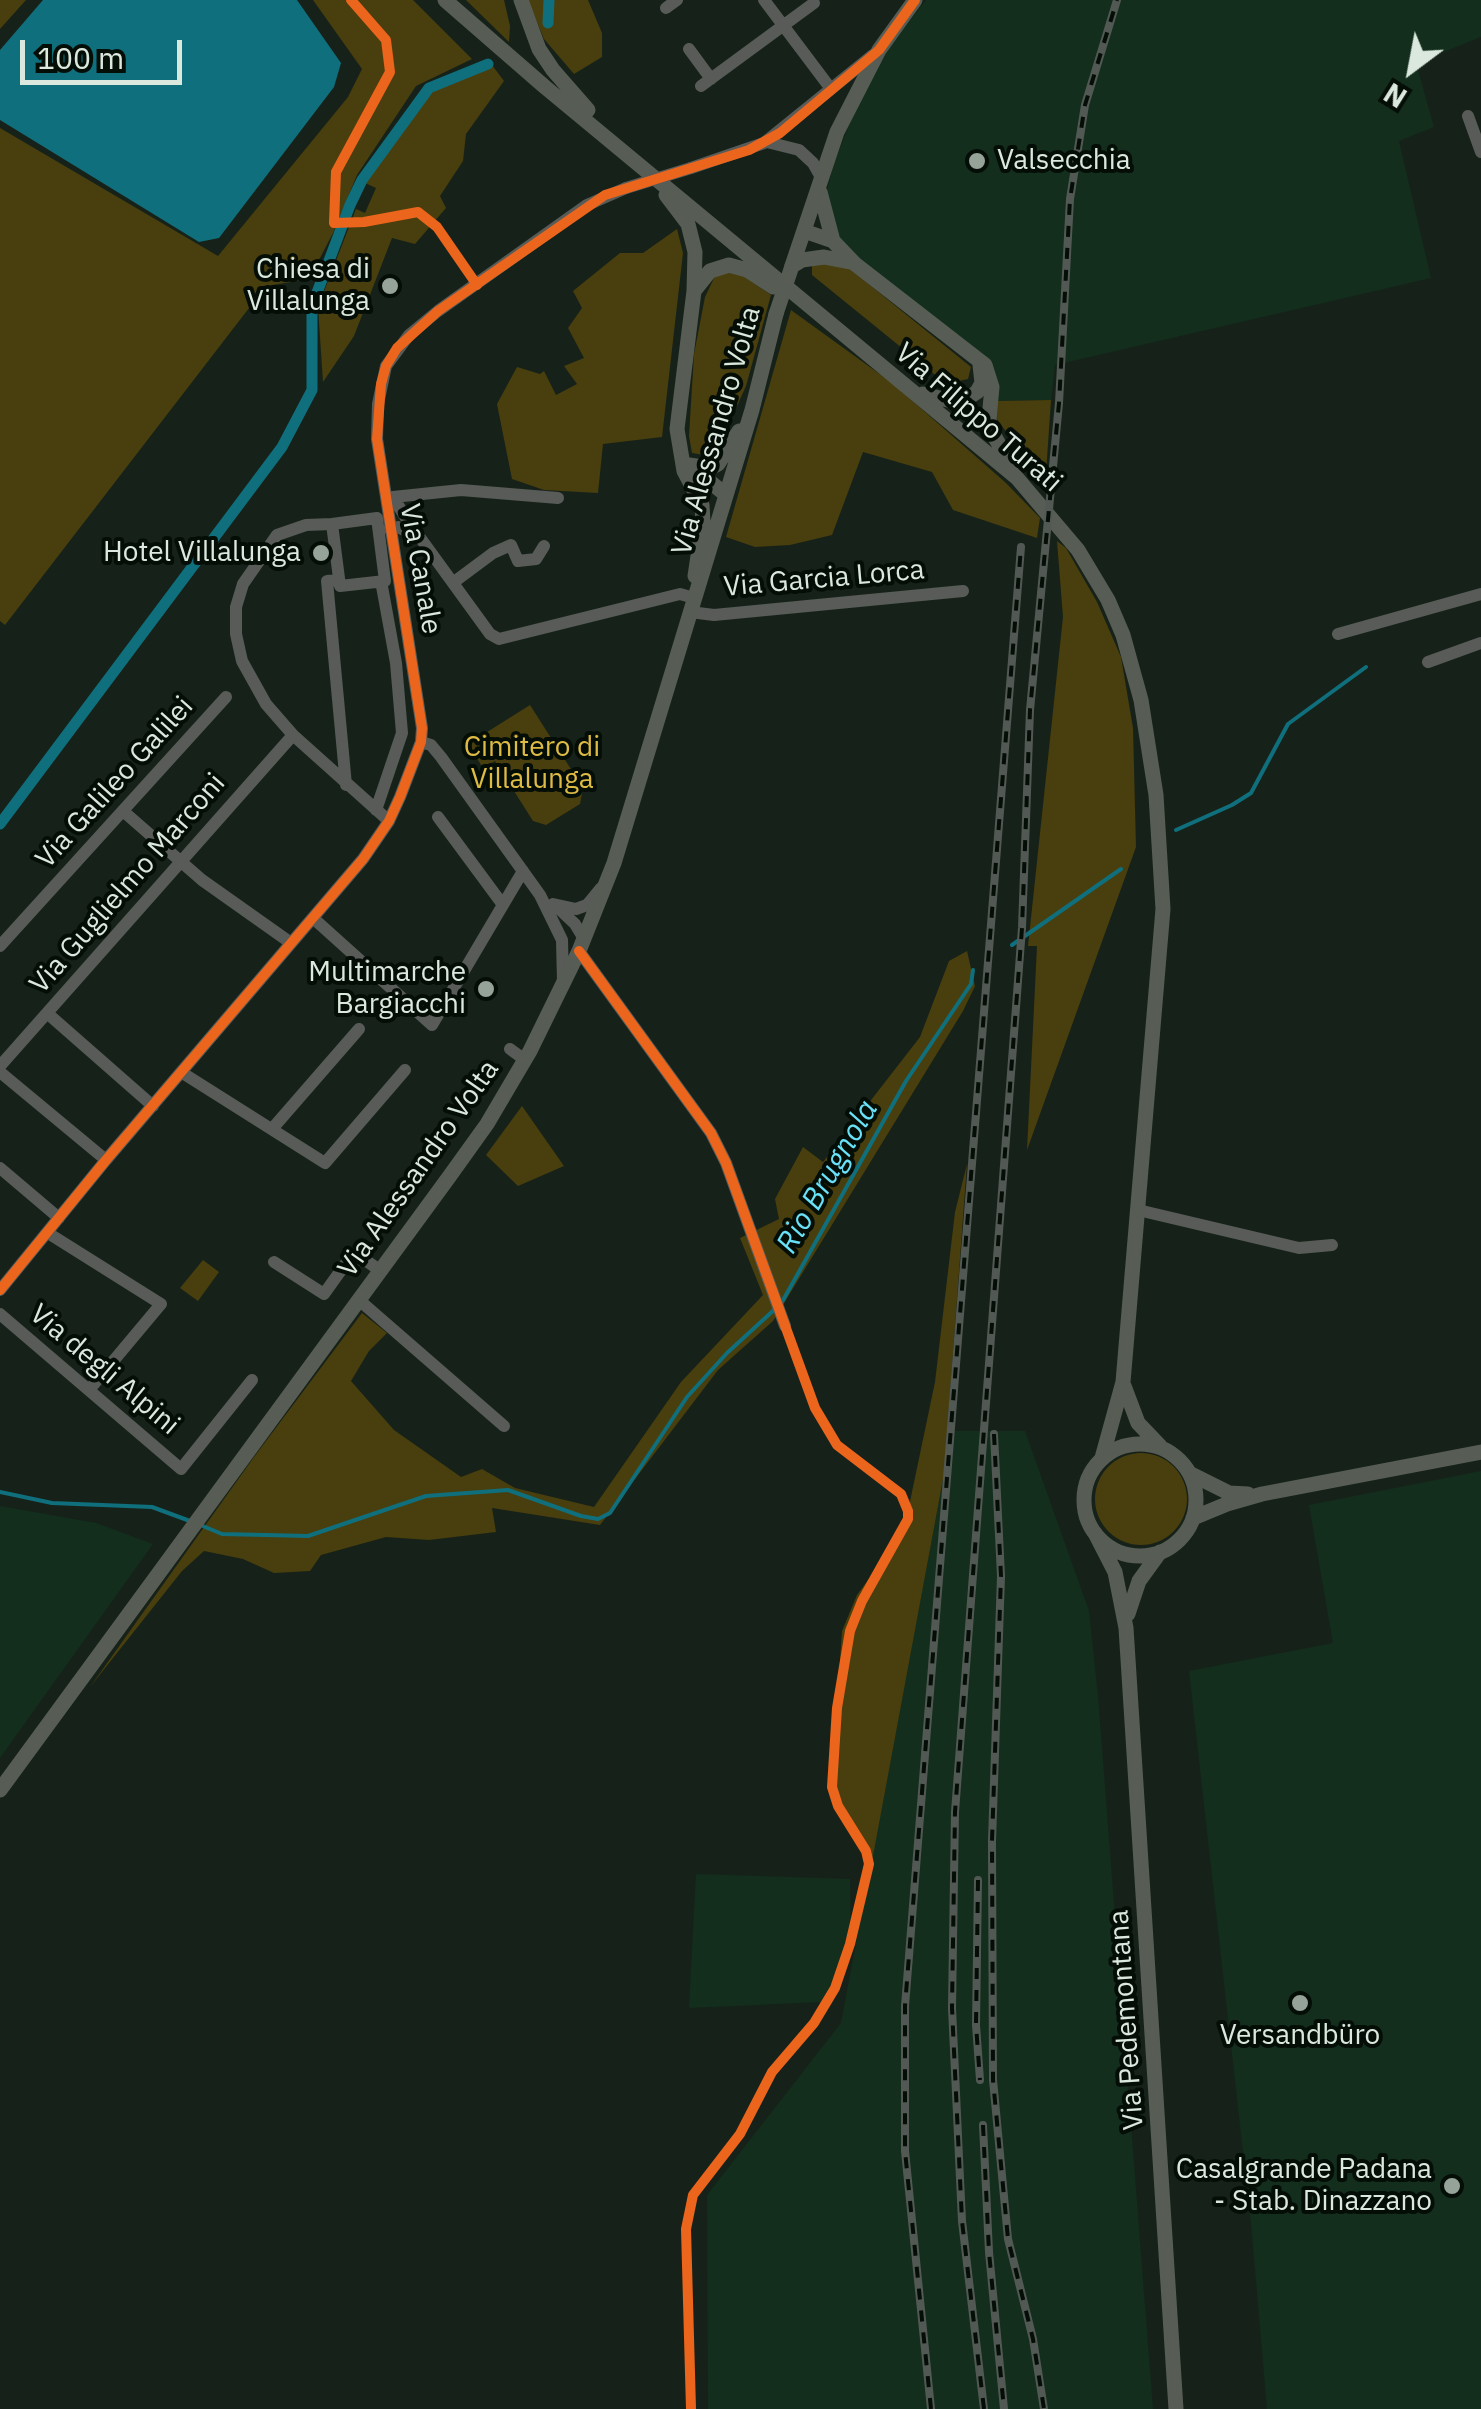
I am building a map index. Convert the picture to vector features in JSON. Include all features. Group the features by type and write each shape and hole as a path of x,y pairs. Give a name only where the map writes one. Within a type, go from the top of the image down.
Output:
{"main road":[{"path":"521,0 539,49 552,70 688,224 696,252 678,414 678,450 702,505 692,605"},
{"name":"Via Canale","path":"792,266 837,132 879,50 915,0"},
{"name":"Via Filippo Turati","path":"451,3 1017,478 1058,523 1096,578 1123,635 1142,700 1156,795 1163,909 1123,1382 1102,1458"},
{"path":"821,183 833,241"},
{"path":"804,231 833,241 855,264 976,357 990,377 988,418 992,432 1017,478"},
{"path":"804,231 838,258 855,264"},
{"path":"792,266 811,258 838,258"},
{"path":"694,292 710,272 729,265 747,270 810,308"},
{"name":"Via Alessandro Volta","path":"0,1790 487,1124 525,1060 582,945 614,864 792,266"},
{"path":"911,390 960,403 977,392 982,383 976,357"},
{"path":"690,473 718,464 752,410"},
{"path":"690,473 726,496"},
{"name":"Via Filippo Turati","path":"1123,1382 1138,1423 1162,1448"},
{"path":"1131,1444 1162,1448 1178,1458 1194,1487 1193,1518 1180,1539 1160,1552 1139,1580 1126,1628 1115,1572 1088,1521 1084,1494 1102,1458 1131,1444"},
{"path":"1193,1518 1262,1494 1481,1452"},
{"path":"1189,1473 1204,1484 1229,1493 1262,1494"},
{"path":"1095,1533 1108,1546 1124,1553 1142,1556 1160,1552"},
{"name":"Via Pedemontana","path":"1126,1628 1176,2409"}],"street":[{"path":"764,0 831,89"},
{"path":"689,49 706,83 814,2"},
{"name":"Via Canale","path":"376,810 402,734 378,438 378,404 386,366 398,348 438,311 587,205 605,194 766,142 879,50"},
{"path":"1468,116 1481,152"},
{"path":"792,124 793,146"},
{"path":"766,142 793,146 807,156 821,183"},
{"path":"416,536 394,498 461,490 558,498"},
{"path":"389,821 293,735 266,704 242,661 236,634 236,607 243,584 277,535 306,524 385,522 398,527 416,536 454,582 493,552 512,545 518,561 536,559 544,546"},
{"path":"332,524 340,586 387,573"},
{"name":"Via Canale","path":"0,1290 363,860 389,821 421,742 412,656 387,573"},
{"path":"339,580 328,581 346,784"},
{"name":"Via Garcia Lorca","path":"454,582 490,634 499,639 680,594 692,605 714,615 963,591"},
{"path":"1338,634 1481,594"},
{"path":"1428,662 1481,643"},
{"name":"Via Galileo Galilei","path":"0,946 226,697"},
{"name":"Via Guglielmo Marconi","path":"0,1069 293,735"},
{"path":"421,742 431,745 441,757 540,895 562,940 563,986"},
{"path":"123,811 202,880 292,943"},
{"path":"438,817 503,906"},
{"path":"553,904 576,909 587,905 614,864"},
{"path":"313,918 432,1025 523,871"},
{"path":"540,895 575,924 582,945"},
{"path":"554,920 582,945 711,1133 726,1163 782,1320"},
{"path":"47,1013 153,1106"},
{"path":"272,1129 359,1029"},
{"path":"510,1049 525,1060"},
{"path":"0,1069 106,1160"},
{"path":"181,1072 326,1163 405,1070"},
{"path":"0,1168 59,1218"},
{"path":"1138,1210 1299,1248 1332,1245"},
{"path":"48,1233 161,1304 90,1390"},
{"path":"274,1262 324,1294 349,1259 365,1260 380,1271"},
{"path":"359,1300 504,1426"},
{"name":"Via degli Alpini","path":"0,1314 181,1469 252,1380"}],"shaded area":[{"path":"926,0 1481,0 1481,37 1416,63 1434,127 1399,141 1431,278 1055,365 1051,400 995,401 995,378 836,237 826,194 858,103 884,54"},
{"path":"952,1431 1025,1431 1089,1611 1153,2409 708,2409 707,2195 841,2023"},
{"path":"1481,1471 1481,2409 1267,2409 1251,2223 1189,1671 1333,1643 1309,1505"},
{"path":"0,1506 96,1523 153,1544 0,1758"},
{"path":"696,1874 850,1879 851,1947 822,2002 689,2008"}],"green space":[{"path":"0,0 26,0 0,29"},
{"path":"313,0 413,0 472,59 416,86 357,175 309,279 266,286 5,625 0,621 0,128 218,256 348,97 362,69"},
{"path":"466,0 504,0 509,42"},
{"path":"528,0 588,0 602,33 602,57 574,74 544,39"},
{"path":"492,65 504,81 466,134 463,161 440,196 446,208 415,244 392,238 354,336 323,382 318,307 356,209 365,213 376,188 365,183 432,91"},
{"path":"677,229 683,253 662,437 603,444 598,493 544,490 512,479 497,404 517,367 540,374 544,371 556,395 577,384 564,366 584,358 568,328 582,308 573,291 620,253 643,253"},
{"path":"812,262 845,265 971,367 968,379 954,382 939,378 812,275"},
{"path":"729,272 742,275 771,295 746,386 710,456 692,453 689,436 694,354 705,297 715,276"},
{"path":"791,310 892,383 1006,483 1040,518 1037,538 953,510 932,472 863,452 832,535 790,545 755,547 726,537"},
{"path":"1051,400 1045,488 1027,472 996,418 995,401"},
{"path":"1057,541 1066,548 1097,602 1121,657 1133,728 1136,847 1027,1150 1037,946 1028,946 1063,617"},
{"name":"Cimitero di Villalunga","path":"530,705 583,788 580,804 546,825 533,821 495,761 483,768 468,744"},
{"path":"967,951 975,986 963,1011 773,1321 718,1370 600,1525 492,1508 496,1532 429,1540 386,1537 321,1555 310,1571 274,1573 243,1559 204,1551 182,1571 90,1687 362,1313 387,1333 369,1351 351,1381 394,1430 461,1477 482,1469 515,1488 594,1507 681,1382 763,1295 740,1238 779,1219 775,1199 803,1147 823,1162 920,1037 949,961"},
{"path":"522,1106 564,1166 518,1186 486,1155"},
{"path":"967,1164 944,1474 867,1874 863,1850 834,1806 831,1792 842,1631 857,1595 898,1539 908,1511 935,1382 955,1212"},
{"path":"203,1260 219,1272 198,1301 180,1288"},
{"path":"1132,1453 1150,1453 1167,1460 1180,1473 1187,1499 1180,1525 1167,1538 1150,1545 1132,1545 1115,1538 1102,1525 1095,1508 1095,1490 1102,1473 1115,1460"}],"water":[{"path":"43,0 297,0 341,63 334,87 219,238 199,242 0,120 0,50"}],"waterway":[{"path":"548,23 549,0"},
{"path":"0,824 282,447 312,390 312,306 362,180 429,88 488,64"},
{"name":"Rio Brugnola","path":"1176,830 1251,793 1288,724 1366,667"},
{"name":"Rio Brugnola","path":"1012,945 1121,869"},
{"name":"Rio Brugnola","path":"782,1302 906,1081 971,984 973,970"},
{"name":"Rio Brugnola","path":"198,1524 222,1534 308,1536 426,1496 508,1490 598,1519 610,1513 687,1397 775,1309"},
{"name":"Rio Brugnola","path":"0,1492 52,1503 152,1507 190,1521"}],"railway":[{"path":"984,2409 962,2221 952,2008 955,1812 1022,928 1030,710 1059,403 1070,199 1085,105 1117,0"},
{"path":"931,2409 905,2151 905,2006 1021,547"},
{"path":"994,1434 1001,1576 992,1841 993,2080 1008,2239 1033,2339 1044,2409"},
{"path":"978,1880 976,2025 980,2080"},
{"path":"983,2125 989,2252 1004,2409"}],"cycle path":[{"path":"351,0 386,40 390,72 336,172 334,223 418,212 437,227 477,285"},
{"path":"0,1290 363,859 400,797 421,742 422,728 377,439 381,384 397,348 438,311 605,195 749,150 780,133 879,50 915,0"},
{"path":"579,951 711,1133 726,1163 815,1408 837,1445 901,1494 908,1511 908,1519 862,1601 850,1631 837,1708 832,1787 869,1864 850,1944 835,1988 814,2023 772,2072 740,2134 693,2195 686,2229 691,2409"}],"place":[{"name":"Valsecchia","path":"977,161"},
{"name":"Chiesa di Villalunga","path":"390,286"},
{"name":"Hotel Villalunga","path":"321,553"},
{"name":"Multimarche Bargiacchi","path":"486,989"},
{"name":"Versandbüro","path":"1300,2003"},
{"name":"Casalgrande Padana - Stab. Dinazzano","path":"1452,2186"}]}
